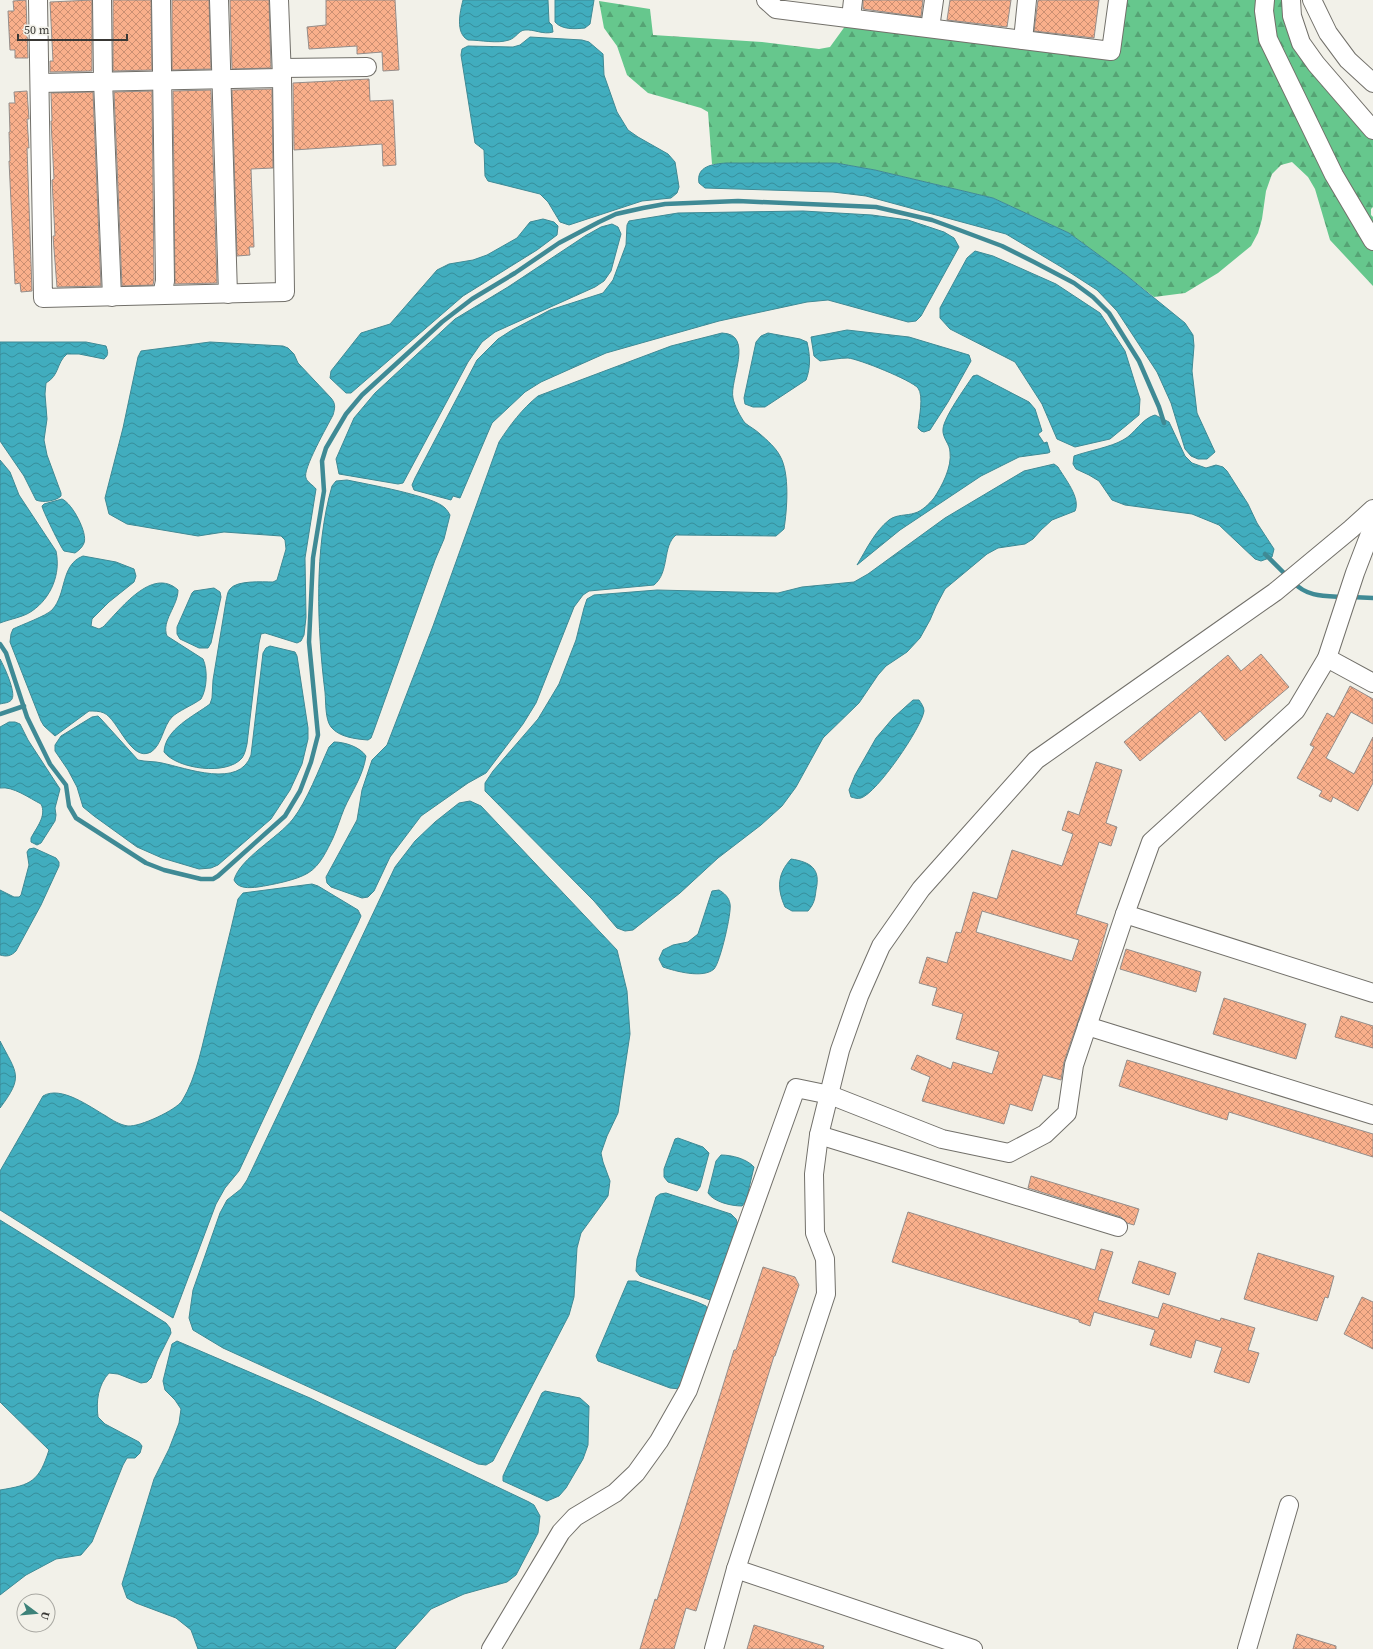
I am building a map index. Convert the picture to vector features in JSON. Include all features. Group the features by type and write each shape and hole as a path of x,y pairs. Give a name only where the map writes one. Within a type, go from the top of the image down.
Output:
{"street":[{"path":"38,0 43,298 285,292 282,73 279,0"},
{"path":"102,0 103,81 112,297"},
{"path":"161,0 165,281 162,295"},
{"path":"220,0 228,294"},
{"path":"766,0 776,9 1111,51 1118,0"},
{"path":"851,18 852,0"},
{"path":"930,28 934,0"},
{"path":"1023,40 1027,0"},
{"path":"1265,0 1264,11 1268,39 1334,174 1373,241"},
{"path":"1291,0 1292,16 1301,43 1316,64 1373,130"},
{"path":"1312,0 1328,33 1348,60 1373,83"},
{"path":"40,83 162,79 222,80 282,73 367,67"},
{"path":"714,1649 736,1569 826,1294 825,1259 815,1233 814,1174 819,1135 840,1050 859,996 881,946 921,889 1036,760 1275,592 1373,509"},
{"path":"491,1649 561,1532 575,1517 615,1493 636,1473 659,1441 688,1390 796,1088 830,1095 942,1138 1008,1153 1045,1134 1067,1113 1074,1065 1151,842 1296,710 1330,651 1355,573 1373,526"},
{"path":"1330,651 1373,683"},
{"path":"1125,914 1373,993"},
{"path":"1087,1026 1373,1115"},
{"path":"819,1135 1118,1227"},
{"path":"1247,1649 1289,1505"},
{"path":"736,1569 973,1649"}],"green space":[{"path":"1118,0 1291,0 1292,16 1373,130 1373,207 1371,209 1371,215 1373,217 1373,286 1330,240 1315,189 1308,177 1292,162 1281,165 1272,174 1266,191 1262,219 1258,233 1251,246 1218,273 1185,293 1154,297 1069,233 993,198 875,170 836,163 712,164 708,112 701,108 648,93 627,75 617,46 604,28 599,1 650,9 653,35 762,42 819,49 830,47 851,18 1111,51"}],"water":[{"path":"463,0 548,0 549,22 552,25 553,32 546,33 523,30 511,39 499,42 468,40 464,37 460,27 460,16"},
{"path":"555,0 594,0 590,24 585,28 577,29 565,28 558,25 555,22"},
{"path":"530,37 582,40 589,42 603,54 604,75 617,112 628,130 668,154 675,162 679,187 677,193 671,198 642,201 569,225 560,222 548,202 540,194 488,181 485,176 484,150 475,143 461,55 462,49 468,46 513,47 520,45"},
{"path":"726,163 836,163 875,170 993,198 1069,233 1126,275 1185,323 1193,335 1194,346 1192,371 1197,413 1215,452 1207,459 1198,459 1191,456 1185,449 1171,403 1157,372 1117,311 1097,290 1006,234 866,196 833,192 705,188 699,183 700,173 703,169 711,165"},
{"path":"803,211 872,215 908,220 944,232 954,238 959,247 921,316 916,321 908,322 828,300 807,302 719,321 606,353 541,382 525,392 492,423 460,498 453,496 451,500 414,490 412,485 415,478 477,360 498,339 512,330 550,310 603,293 613,280 626,245 627,225 629,221 678,213"},
{"path":"543,219 554,222 558,226 557,235 537,250 463,296 351,393 346,393 330,378 331,371 361,333 390,324 437,270 449,264 473,260 487,255 517,238 530,222"},
{"path":"612,224 618,227 621,234 611,271 604,281 595,287 495,332 482,342 468,362 403,483 398,484 339,474 336,459 354,418 375,393 455,319 508,287 585,236 601,227"},
{"path":"975,251 993,256 1056,284 1100,313 1125,351 1140,399 1139,415 1110,439 1075,447 1057,439 1042,404 1015,362 950,329 940,318 940,308 967,258"},
{"path":"847,330 909,337 969,355 971,361 930,430 924,432 918,428 921,396 918,388 913,384 884,370 854,359 845,358 820,361 814,356 811,337"},
{"path":"722,333 732,335 737,341 739,350 733,390 733,398 736,408 745,423 774,447 783,463 787,492 784,529 776,536 676,535 669,546 659,580 654,585 589,591 583,595 574,607 536,703 523,724 486,773 468,783 421,816 390,857 374,891 368,897 362,898 331,887 327,883 326,877 357,820 362,790 372,760 387,745 433,626 499,442 507,429 538,396 671,346"},
{"path":"768,333 800,339 807,342 809,370 806,380 765,407 753,407 745,404 744,398 756,342 761,336"},
{"path":"0,342 86,342 106,346 108,353 104,359 79,354 67,354 61,361 54,376 46,383 45,394 47,419 44,440 47,455 61,493 61,496 56,499 46,501 36,500 24,476 0,441"},
{"path":"210,342 283,346 288,348 294,354 298,363 331,398 335,406 333,415 311,457 306,473 306,478 316,489 305,558 306,617 304,635 301,641 297,643 265,633 261,634 245,753 235,764 225,767 202,768 180,763 170,758 164,752 166,744 169,736 181,724 210,704 229,590 238,584 273,582 277,580 286,549 285,540 281,536 224,532 198,536 127,524 109,514 105,498 123,428 138,357 141,351"},
{"path":"977,375 1029,402 1035,409 1042,431 1038,434 1044,443 1047,442 1050,452 1019,457 981,476 900,530 857,565 871,541 884,524 895,517 920,511 934,498 946,476 950,458 950,449 943,432 944,424 951,410 973,376"},
{"path":"1155,415 1169,422 1185,456 1192,463 1206,468 1216,465 1223,467 1227,471 1274,549 1272,557 1261,561 1255,559 1219,525 1192,514 1125,505 1112,500 1099,481 1076,469 1073,464 1074,456 1106,447 1123,440 1142,423"},
{"path":"0,460 10,472 19,495 56,551 57,568 53,585 39,606 29,613 0,623"},
{"path":"1054,464 1058,467 1074,495 1076,500 1075,511 1052,520 1033,539 1025,544 998,548 987,554 945,589 920,638 907,652 886,666 859,703 823,738 796,787 782,806 761,825 718,858 680,893 633,930 625,931 617,928 594,901 485,791 485,783 493,771 538,719 559,684 576,640 587,599 594,595 657,590 778,593 802,587 854,582 868,574 945,518 1024,471"},
{"path":"347,480 428,499 445,508 450,515 444,539 435,560 371,738 368,740 353,738 338,733 329,724 322,667 319,588 322,535 332,486 336,481"},
{"path":"62,499 74,512 84,532 84,543 75,553 64,551 42,506 44,504"},
{"path":"83,556 116,562 134,569 136,576 134,582 109,602 92,619 91,626 99,629 103,627 127,601 147,587 158,583 168,584 178,590 166,625 167,636 203,659 205,663 206,685 201,699 172,717 166,725 158,745 151,752 144,754 137,751 125,739 109,717 99,711 89,711 55,736 44,726 41,721 10,642 13,629 39,618 52,610 57,603 67,573 71,566 76,560"},
{"path":"214,588 220,592 221,597 211,643 208,648 199,648 180,639 177,634 177,627 192,593 194,591"},
{"path":"270,646 295,652 297,656 308,728 308,739 302,764 290,790 271,819 218,865 211,868 199,869 162,858 137,847 83,807 77,787 55,751 55,745 61,736 92,717 98,716 138,760 159,762 211,774 224,774 236,771 245,765 251,755 263,653 266,648"},
{"path":"0,659 9,679 13,696 7,703 0,704"},
{"path":"913,700 919,700 924,711 916,731 898,759 877,785 861,798 851,797 849,790 855,775 876,738 893,718"},
{"path":"9,722 20,724 28,740 60,789 55,808 55,821 41,843 37,845 31,842 31,838 42,817 43,813 41,804 16,791 0,788 0,727"},
{"path":"334,742 352,746 360,750 366,756 360,777 323,857 308,873 291,880 277,884 248,888 238,885 234,880 244,864 251,856 286,826 298,812 329,747"},
{"path":"470,801 481,806 617,950 627,991 630,1034 618,1113 601,1153 610,1181 608,1196 581,1233 577,1248 574,1297 569,1315 493,1461 486,1465 478,1464 223,1348 193,1330 189,1318 193,1290 220,1213 227,1200 241,1189 247,1180 395,867 415,841 435,822 459,803"},
{"path":"34,848 56,858 59,862 59,866 41,905 16,951 9,956 0,955 0,890 14,897 19,897 21,895 29,865 27,852 29,849"},
{"path":"791,859 804,862 816,872 817,883 815,896 813,904 808,911 792,911 785,907 782,900 780,888 781,876 783,870"},
{"path":"312,884 318,886 358,910 361,916 314,1011 239,1171 225,1188 216,1204 173,1318 0,1210 0,1171 43,1096 50,1093 58,1093 75,1098 116,1122 128,1126 134,1126 149,1121 178,1105 182,1101 192,1081 199,1059 238,899 243,893"},
{"path":"719,890 727,897 730,904 730,909 722,948 714,969 709,972 696,974 663,967 659,959 663,950 673,945 688,942 698,934 712,891"},
{"path":"0,1041 14,1068 15,1081 13,1089 0,1108"},
{"path":"678,1138 703,1147 709,1153 700,1187 697,1191 668,1182 664,1177 664,1169 675,1139"},
{"path":"721,1155 739,1158 754,1167 746,1201 742,1206 723,1203 714,1199 708,1193 716,1161"},
{"path":"666,1193 731,1214 736,1219 738,1225 715,1299 710,1300 640,1276 636,1271 637,1259 656,1197 660,1194"},
{"path":"0,1220 166,1323 170,1328 171,1333 157,1361 151,1378 147,1382 141,1383 118,1374 109,1373 100,1388 97,1405 98,1417 105,1424 139,1442 142,1446 140,1453 135,1458 127,1458 123,1465 92,1542 81,1555 56,1559 26,1575 0,1595 0,1490 20,1486 33,1480 42,1469 49,1450 0,1402"},
{"path":"628,1281 636,1281 706,1306 709,1313 680,1389 670,1388 598,1361 596,1356"},
{"path":"177,1341 310,1398 534,1505 540,1516 538,1533 516,1575 507,1582 464,1594 431,1609 395,1649 198,1649 191,1630 176,1618 136,1603 127,1598 122,1584 154,1479 169,1449 179,1423 181,1409 175,1400 165,1390 163,1381 172,1344"},
{"path":"545,1391 580,1398 589,1406 588,1445 583,1459 566,1488 559,1496 547,1501 503,1481 503,1476 542,1393"}],"building":[{"path":"26,0 28,58 15,58 15,50 10,50 8,11 14,11 13,1"},
{"path":"92,0 92,71 50,72 50,61 53,61 50,2"},
{"path":"113,0 151,0 152,70 113,71"},
{"path":"172,0 209,0 211,69 172,70"},
{"path":"230,0 269,0 271,68 232,69"},
{"path":"326,0 395,0 399,70 383,71 382,52 357,54 357,46 309,49 307,27 326,25"},
{"path":"863,0 923,0 921,17 863,9"},
{"path":"950,0 1011,0 1007,27 947,20"},
{"path":"1038,0 1099,0 1094,38 1034,31"},
{"path":"369,79 370,101 393,100 396,165 383,166 382,144 294,150 293,83"},
{"path":"272,89 273,168 251,169 254,247 249,247 250,255 237,256 232,90"},
{"path":"211,90 217,283 175,284 173,91"},
{"path":"27,91 29,148 27,148 32,291 21,292 20,283 15,284 9,161 9,103 15,103 14,92"},
{"path":"152,91 154,280 153,285 122,286 114,92"},
{"path":"93,92 101,286 57,287 53,236 55,236 52,180 54,179 51,93"},
{"path":"1261,654 1289,687 1225,741 1200,711 1140,761 1124,742 1228,655 1241,671"},
{"path":"1350,686 1373,699 1373,724 1351,712 1326,758 1354,774 1373,737 1373,783 1358,811 1333,797 1331,802 1319,796 1322,791 1297,778 1314,747 1310,745 1327,713 1334,717"},
{"path":"1096,762 1122,770 1106,823 1117,827 1111,846 1099,842 1076,914 1108,924 1090,986 1064,1062 1061,1080 1043,1075 1032,1111 1010,1104 1004,1124 922,1101 930,1077 911,1069 917,1055 951,1069 953,1062 992,1074 999,1052 956,1039 963,1014 932,1005 937,988 919,983 927,957 947,963 956,932 961,933 973,892 997,899 1012,850 1062,866 1073,834 1062,830 1068,811 1079,815","holes":["982,911 1079,940 1072,961 976,932"]},
{"path":"1126,949 1201,972 1196,992 1120,969"},
{"path":"1224,998 1306,1024 1296,1059 1213,1034"},
{"path":"1341,1016 1373,1026 1373,1048 1335,1037"},
{"path":"1127,1060 1373,1134 1373,1157 1229,1112 1227,1120 1119,1086"},
{"path":"1031,1176 1139,1209 1134,1225 1127,1223 1121,1217 1028,1188"},
{"path":"908,1212 1095,1270 1101,1249 1113,1252 1098,1300 1158,1318 1163,1303 1220,1321 1221,1318 1255,1328 1248,1350 1259,1353 1249,1383 1214,1372 1222,1348 1196,1340 1191,1358 1150,1345 1155,1330 1094,1312 1090,1326 1079,1322 1079,1320 892,1262"},
{"path":"1258,1253 1334,1276 1328,1298 1325,1297 1317,1321 1244,1299"},
{"path":"1139,1261 1176,1273 1169,1295 1132,1283"},
{"path":"763,1267 795,1277 799,1285 774,1356 696,1611 686,1608 674,1649 640,1649 655,1599 657,1600 734,1350 736,1350"},
{"path":"1362,1297 1373,1302 1373,1349 1344,1334"},
{"path":"754,1625 824,1646 823,1649 747,1649"},
{"path":"1297,1634 1336,1646 1336,1649 1293,1649"}],"waterway":[{"path":"0,644 6,653 27,717 50,764 66,785 69,806 76,818 146,863 164,870 201,879 213,879 218,876 285,816 300,791 311,762 318,735 309,642 313,558 324,491 322,461 326,448 346,414 362,395 442,322 472,299 515,273 559,243 616,214 643,208 665,204 738,201 876,207 932,220 1002,246 1074,283 1093,297 1109,313 1139,361 1159,407 1164,423"},
{"path":"1265,554 1288,577"},
{"path":"1293,582 1304,591 1316,595 1343,597"},
{"path":"1351,597 1373,598"},
{"path":"0,714 24,706"}]}
